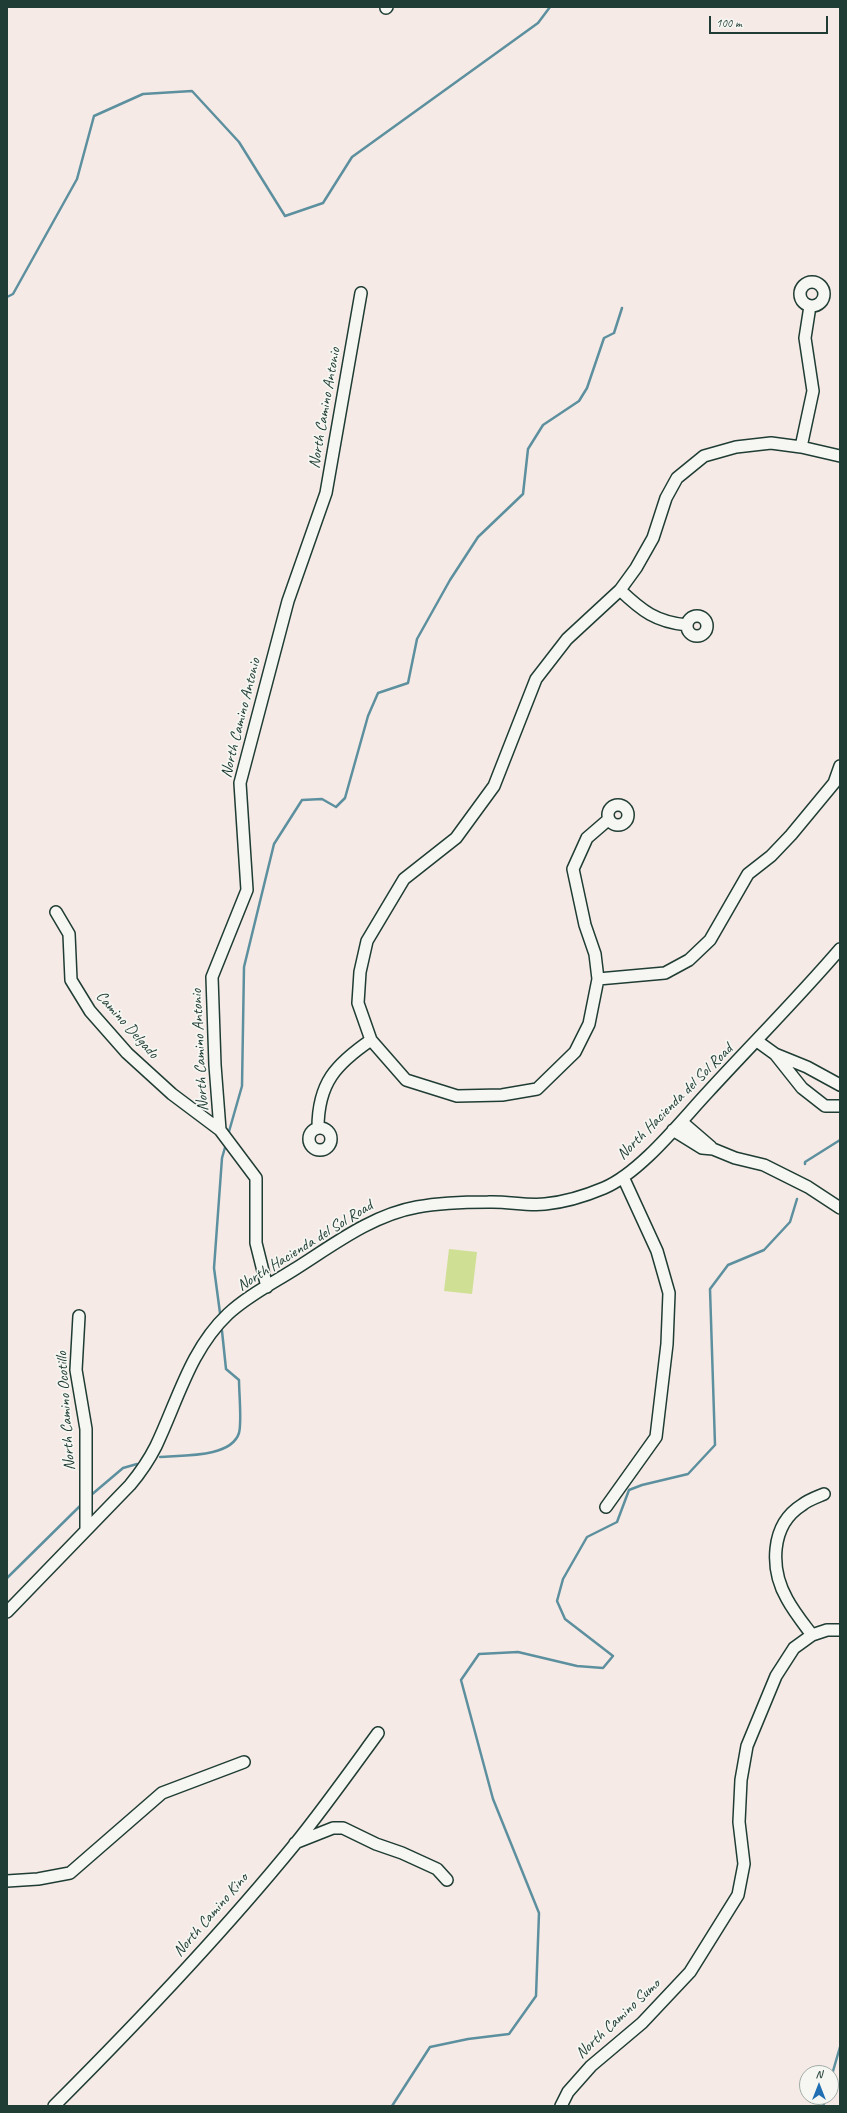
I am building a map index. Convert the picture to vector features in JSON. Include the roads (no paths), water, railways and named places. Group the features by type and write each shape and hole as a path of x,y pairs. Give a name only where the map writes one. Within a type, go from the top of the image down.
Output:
{"street":[{"name":"North Camino Antonio","path":"267,1287 256,1243 256,1178 220,1130 214,1065 212,977 247,890 240,783 288,601 326,493 361,293"},
{"path":"800,447 812,391 806,338 810,306"},
{"path":"609,819 586,838 573,869 585,925 595,954 598,979 591,1015 583,1040 575,1052 537,1089 502,1095 457,1096 406,1080 372,1040 358,1003 360,972 368,941 404,879 456,838 494,786 533,686 543,669 568,639 620,590 636,568 653,538 666,498 677,478 704,456 736,447 771,443 800,447 840,456"},
{"path":"620,590 640,609 655,618 665,622 687,625"},
{"path":"598,979 665,973 689,960 710,940 748,874 772,856 791,835 834,783 840,766"},
{"name":"Camino Delgado","path":"56,912 69,934 71,980 90,1011 128,1053 150,1074 172,1094 220,1130"},
{"name":"North Hacienda del Sol Road","path":"7,1612 130,1485 145,1465 156,1445 191,1364 204,1340 229,1313 267,1287 359,1229 388,1214 418,1207 457,1204 488,1202 543,1204 566,1202 608,1187 623,1177 677,1126 757,1041 840,949"},
{"path":"318,1128 318,1112 328,1081 349,1055 372,1040"},
{"path":"757,1041 775,1054 807,1067 840,1085"},
{"path":"775,1054 802,1088 825,1106 840,1106"},
{"path":"677,1126 713,1149 735,1158 764,1165 808,1187 840,1208"},
{"path":"606,1507 656,1437 667,1344 668,1293 665,1279 657,1251 623,1177"},
{"name":"North Camino Ocotillo","path":"79,1316 76,1370 86,1429 86,1529"},
{"path":"812,1635 787,1599 777,1571 776,1550 778,1536 786,1520 801,1505 824,1494"},
{"name":"North Camino Sumo","path":"561,2106 568,2092 591,2066 642,2023 690,1972 738,1895 744,1864 739,1822 741,1780 747,1746 776,1676 794,1648 812,1635 827,1630 840,1630"},
{"name":"North Camino Kino","path":"54,2106 156,2004 295,1844 378,1733"},
{"path":"7,1881 38,1879 70,1873 162,1793 244,1762"},
{"path":"295,1844 332,1828 343,1828 376,1844 402,1853 437,1869 447,1880"}],"waterway":[{"path":"7,297 13,294 77,179 94,116 143,94 192,91 239,142 285,216 323,203 352,157 538,23 550,7"},
{"path":"228,1135 242,1086 244,967 274,844 302,800 322,799 336,807 345,798 368,716 378,693 408,683 417,639 450,580 478,537 523,494 528,449 543,425 579,401 587,388 604,338 614,333 622,308"},
{"path":"805,1164 805,1162 840,1140"},
{"path":"220,1313 214,1268 222,1158 226,1144"},
{"path":"392,2106 430,2047 468,2039 509,2034 536,1996 539,1913 493,1799 461,1680 479,1654 518,1652 577,1666 603,1668 613,1656 565,1619 557,1601 563,1579 587,1537 617,1522 629,1490 642,1485 688,1474 715,1445 710,1289 728,1265 764,1250 790,1222 797,1199"},
{"path":"160,1457 205,1454 216,1451 226,1447 234,1441 239,1433 239,1380 226,1369 222,1331"},
{"path":"90,1496 123,1468 137,1464"},
{"path":"7,1578 82,1504"},
{"path":"835,2065 840,2047"}]}
